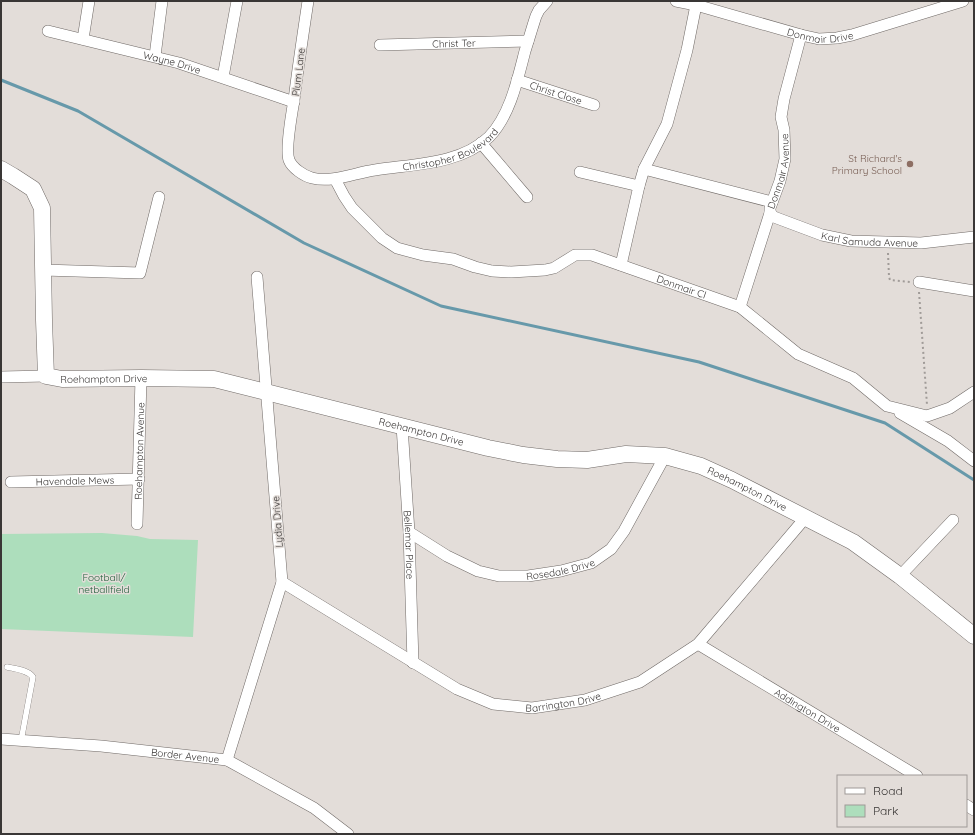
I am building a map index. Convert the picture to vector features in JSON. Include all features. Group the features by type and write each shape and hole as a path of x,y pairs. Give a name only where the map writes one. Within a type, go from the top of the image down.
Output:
{"street":[{"path":"83,39 89,1"},
{"path":"155,56 162,1"},
{"path":"223,77 237,1"},
{"name":"Plum Lane","path":"289,143 290,125 308,1"},
{"name":"Christopher Boulevard","path":"289,143 288,159 297,170 312,178 335,179 374,170 426,164 460,154 481,143 498,125 512,98 536,16 547,1"},
{"name":"Donmair Drive","path":"676,1 696,5 819,39 837,38 963,1"},
{"path":"621,265 644,169 667,124 687,50 696,5"},
{"name":"Wayne Drive","path":"48,31 155,56 223,77 294,102"},
{"name":"Donmair Avenue","path":"740,307 770,213 770,208 780,181 785,159 782,117 784,99 801,35"},
{"name":"Christ Ter","path":"380,45 528,41"},
{"name":"Christ Close","path":"518,80 594,105"},
{"path":"481,143 527,197"},
{"name":"Roehampton Drive","path":"1,169 33,189 42,208 46,376 62,379 214,379 523,455 557,459 588,460 626,454 665,456 701,466 732,480 853,542 900,576 974,636"},
{"path":"644,169 772,202"},
{"path":"580,172 639,186"},
{"name":"Donmair Cl","path":"335,179 352,208 382,238 397,248 423,255 453,259 492,271 510,272 545,270 554,268 575,255 592,255 740,307 798,354 853,378 887,406 927,416"},
{"path":"43,270 140,273 159,197"},
{"name":"Karl Samuda Avenue","path":"770,213 774,217 822,235 850,241 921,243 974,237"},
{"name":"Lydia Drive","path":"227,760 282,582 257,277"},
{"path":"919,282 974,291"},
{"path":"1,377 46,376"},
{"name":"Roehampton Avenue","path":"138,524 142,378"},
{"path":"927,416 950,408 974,392"},
{"path":"887,406 948,441 974,461"},
{"name":"Bellemar Place","path":"402,426 413,663"},
{"name":"Rosedale Drive","path":"408,532 447,556 478,571 499,576 528,576 561,571 591,563 611,549 624,531 665,456"},
{"name":"Havendale Mews","path":"11,482 139,479"},
{"name":"Barrington Drive","path":"282,582 457,690 493,704 532,708 585,700 640,682 698,644 806,517"},
{"path":"900,576 953,520"},
{"name":"Addington Drive","path":"698,644 915,775"},
{"name":"Border Avenue","path":"1,739 101,746 227,760 314,808 348,834"}],"lane":[{"path":"7,667 31,674 33,678 21,741"}],"path":[{"path":"887,242 888,271 890,280 919,282 927,416"}],"green space":[{"name":"Football/ netballfield","path":"102,533 137,536 150,539 198,540 193,637 1,629 1,534"}],"waterway":[{"path":"1,80 78,111 304,243 441,306 699,362 885,423 974,480"}],"place":[{"name":"St Richard's Primary School","path":"910,164"}]}
